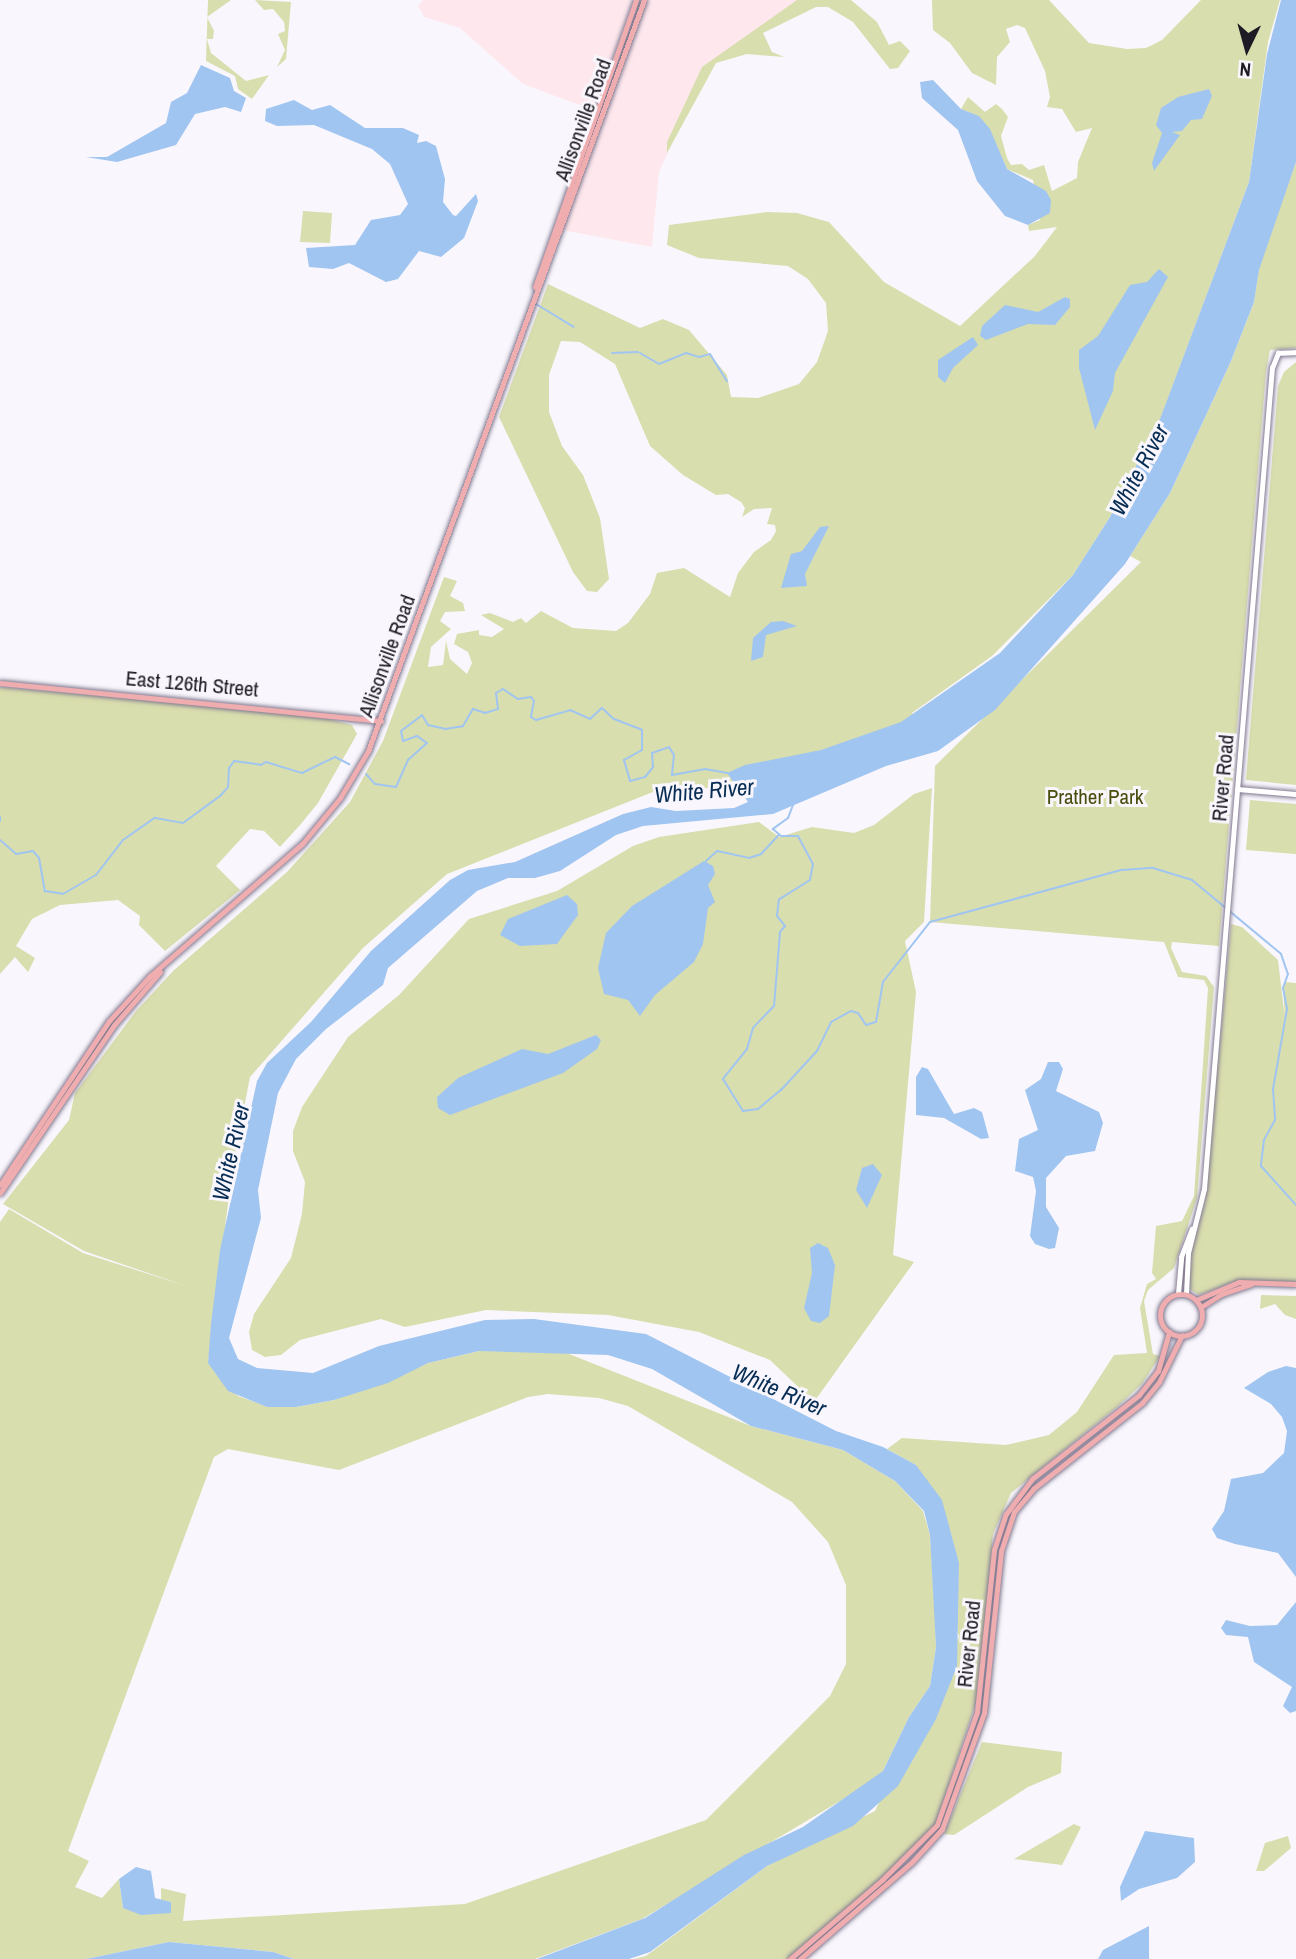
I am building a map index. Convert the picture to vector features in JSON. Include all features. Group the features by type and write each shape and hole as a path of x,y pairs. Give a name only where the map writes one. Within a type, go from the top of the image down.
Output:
{"main road":[{"name":"Allisonville Road","path":"535,289 636,0"},
{"name":"Allisonville Road","path":"0,1185 4,1173 109,1020 163,966 312,833 353,777 381,721 525,316 644,0"},
{"name":"East 126th Street","path":"0,683 336,713 381,721"},
{"name":"Allisonville Road","path":"0,1193 115,1024 163,966"},
{"path":"1196,1300 1239,1282 1296,1284"},
{"path":"1201,1307 1234,1288 1265,1282"},
{"path":"1178,1294 1186,1294 1201,1307 1199,1326 1182,1335 1169,1332 1161,1311 1167,1300 1178,1294"},
{"name":"River Road","path":"790,1959 921,1845 937,1825 977,1712 994,1550 1006,1514 1032,1479 1139,1395 1158,1371 1169,1332"},
{"name":"River Road","path":"800,1959 912,1862 942,1829 984,1713 1001,1551 1014,1512 1032,1489 1149,1395 1182,1335"}],"street":[{"name":"River Road","path":"1178,1294 1182,1253 1194,1225 1204,1189 1273,362 1280,352 1296,352"},
{"path":"1237,789 1296,794"},
{"name":"River Road","path":"1186,1294 1194,1225"}],"shaded area":[{"path":"423,0 633,0 593,110 523,84 460,28 424,17 418,6"},
{"path":"645,0 812,0 720,58 701,79 659,172 652,247 562,230"}],"green space":[{"path":"208,0 231,0 207,17"},
{"path":"255,0 291,2 286,59 277,67 285,50 278,34 285,31 284,22 273,9 264,10"},
{"path":"797,0 851,0 877,22 889,45 900,41 910,51 898,68 890,69 853,22 828,7 816,7 763,33 772,52 784,57 747,54 716,63 667,153 667,142 702,67"},
{"path":"932,0 1049,0 1089,43 1127,49 1146,48 1162,40 1201,0 1280,0 1268,42 1249,182 1158,425 1119,503 1073,575 992,656 912,713 917,722 748,793 673,784 447,874 363,948 250,1077 233,1164 208,1363 238,1396 268,1407 296,1407 334,1400 428,1363 479,1351 564,1352 751,1426 843,1450 895,1481 923,1511 930,1535 935,1609 936,1647 930,1686 909,1717 883,1771 862,1788 642,1919 535,1959 294,1959 273,1952 169,1942 86,1959 0,1959 0,1222 9,1209 83,1253 186,1286 84,1251 3,1204 69,1120 75,1093 136,1011 173,971 287,872 350,802 383,741 444,577 457,581 450,596 463,603 465,611 445,612 440,621 451,629 431,647 428,667 443,665 446,641 450,659 467,674 472,663 468,652 454,644 457,634 479,630 479,635 492,637 504,629 481,615 490,613 513,622 521,618 526,623 541,611 573,628 616,631 628,623 650,594 657,573 684,568 730,597 738,573 754,552 771,540 776,531 775,525 767,524 772,508 754,509 742,517 745,508 741,502 728,494 716,495 683,475 650,446 615,364 580,342 561,341 549,375 549,412 562,446 583,475 600,518 609,579 597,592 587,591 573,572 499,417 548,284 640,328 663,319 689,330 727,375 731,397 758,398 799,384 817,362 828,331 826,303 808,279 788,266 699,258 667,245 669,225 767,212 797,213 829,222 884,282 960,326 1035,256 1057,227 1029,231 1028,225 1040,220 1033,180 1007,169 989,129 978,116 961,109 968,97 985,112 996,104 1002,109 1008,117 1001,136 1011,165 1022,164 1029,170 1044,165 1052,191 1077,178 1078,162 1092,128 1076,132 1062,109 1047,107 1050,97 1045,71 1025,28 1017,25 1006,29 1010,42 997,57 996,85 972,73 950,43 933,30","holes":["548,1394 599,1398 628,1406 792,1502 828,1542 846,1585 846,1664 830,1696 706,1820 465,1904 183,1921 186,1894 161,1888 161,1900 171,1902 123,1908 119,1879 102,1898 75,1887 89,1861 68,1851 214,1457 228,1449 339,1470 528,1397"]},
{"path":"207,18 214,31 213,39 207,39 211,53 246,81 269,75 252,99 238,89 235,76 206,61"},
{"name":"Prather Park","path":"1296,162 1296,348 1270,350 1266,372 1219,946 1172,942 1171,948 1182,972 1206,976 1214,987 1197,1198 1174,1268 1148,1290 1144,1301 1153,1354 1160,1356 1142,1384 1117,1407 1011,1493 993,1534 980,1690 933,1832 790,1959 633,1959 646,1956 767,1866 875,1811 959,1637 916,1465 887,1449 902,1438 1006,1445 1049,1435 1077,1412 1114,1355 1147,1353 1140,1308 1147,1284 1156,1279 1152,1273 1156,1226 1182,1221 1194,1196 1208,988 1204,980 1178,977 1164,942 930,922 935,766 1141,562 1130,556 1170,493 1231,361 1254,302 1260,261"},
{"path":"303,211 332,213 330,243 300,242"},
{"path":"1296,362 1296,785 1246,780 1278,386 1284,372"},
{"path":"0,687 317,716 352,725 357,734 318,803 280,847 264,831 250,829 216,866 240,890 165,951 139,925 140,916 118,900 60,905 32,919 16,946 35,958 28,972 15,957 0,974"},
{"path":"932,788 924,922 905,941 916,992 893,1255 914,1262 814,1402 770,1360 699,1332 608,1315 486,1310 405,1327 381,1319 300,1340 281,1355 265,1357 252,1350 249,1332 254,1314 291,1258 302,1214 305,1182 293,1151 293,1131 302,1107 348,1037 399,995 469,919 557,891 633,846 659,837 759,822 779,837 812,827 854,833 874,825 914,794"},
{"path":"1250,800 1296,804 1296,854 1246,850"},
{"path":"1231,924 1242,927 1278,960 1285,1019 1283,988 1285,982 1296,983 1296,1283 1237,1281 1199,1295 1188,1288 1190,1251 1205,1201"},
{"path":"1261,1295 1296,1296 1296,1319 1285,1315 1275,1304 1260,1309"},
{"path":"982,1742 1062,1752 1061,1773 1028,1787 954,1835 944,1834"},
{"path":"1074,1824 1081,1827 1062,1865 1014,1859"},
{"path":"1288,1836 1291,1848 1264,1871 1256,1871 1265,1843"}],"water":[{"name":"White River","path":"1281,0 1296,0 1296,162 1259,270 1254,302 1231,361 1170,493 1125,564 995,710 938,751 886,766 773,814 643,826 616,835 560,871 535,878 508,878 477,891 388,968 383,985 326,1029 296,1059 278,1093 258,1190 261,1218 229,1338 238,1359 257,1368 313,1373 379,1346 485,1320 534,1319 646,1334 836,1431 883,1447 916,1465 942,1500 959,1563 957,1666 936,1719 898,1786 853,1826 767,1866 650,1952 629,1959 537,1959 645,1918 744,1855 803,1827 883,1771 909,1717 930,1686 936,1647 930,1535 924,1511 895,1481 843,1450 751,1426 652,1369 608,1355 479,1351 428,1363 388,1383 334,1400 296,1407 267,1407 228,1391 208,1363 211,1324 220,1250 257,1081 267,1063 311,1022 371,951 450,880 468,870 515,862 623,814 651,807 676,811 734,808 748,802 727,773 745,765 821,750 901,722 1000,653 1073,575 1110,517 1160,419 1249,182 1267,54"},
{"path":"201,65 230,78 234,91 246,98 241,112 225,107 195,114 176,145 117,162 86,157 107,157 166,123 171,102 187,93"},
{"path":"933,80 961,109 979,116 990,129 1007,169 1046,191 1051,200 1050,213 1028,225 1005,216 977,181 958,130 922,98 920,82"},
{"path":"1209,89 1212,96 1202,119 1191,120 1182,131 1172,132 1180,135 1154,171 1152,163 1162,133 1156,125 1161,108 1178,97"},
{"path":"294,100 312,110 330,105 365,128 403,128 419,135 417,143 426,141 436,146 445,179 443,202 453,215 456,216 476,194 478,201 464,238 441,257 419,251 398,279 386,282 349,263 333,269 309,267 306,248 355,245 371,220 400,215 408,204 390,164 372,149 314,125 277,126 265,121 266,109"},
{"path":"1159,269 1168,277 1115,373 1113,391 1095,430 1079,368 1079,350 1098,336 1130,285 1147,282"},
{"path":"1065,297 1070,299 1070,307 1055,325 1028,324 986,340 980,336 982,326 1005,305 1038,312"},
{"path":"973,337 978,345 953,368 945,383 938,377 938,360"},
{"path":"829,526 805,574 807,586 781,588 791,554 802,551 820,527"},
{"path":"783,621 797,626 766,635 763,657 751,661 753,638 771,622"},
{"path":"704,861 713,866 715,874 708,885 715,902 708,908 703,944 694,962 655,995 640,1016 628,1000 604,994 598,968 606,933 632,906"},
{"path":"567,895 577,904 578,915 557,944 520,946 500,935 508,919"},
{"path":"596,1035 601,1040 597,1049 563,1073 450,1115 438,1108 437,1097 458,1078 522,1049 548,1054"},
{"path":"1048,1062 1059,1062 1063,1069 1056,1091 1099,1112 1103,1123 1095,1151 1066,1156 1046,1178 1046,1207 1059,1228 1055,1248 1049,1249 1035,1244 1030,1236 1036,1191 1033,1177 1015,1171 1019,1139 1038,1130 1025,1090 1041,1079"},
{"path":"922,1067 928,1069 954,1114 974,1108 982,1112 989,1138 981,1139 944,1118 916,1115 916,1077"},
{"path":"873,1164 882,1175 867,1208 856,1190 862,1168"},
{"path":"818,1243 828,1248 835,1265 829,1316 820,1323 811,1321 804,1308 812,1273 810,1248"},
{"path":"1286,1366 1296,1368 1296,1577 1278,1553 1217,1538 1212,1529 1224,1511 1231,1479 1263,1473 1284,1453 1287,1431 1282,1417 1271,1404 1244,1388 1268,1372"},
{"path":"1296,1602 1296,1711 1290,1713 1283,1706 1292,1687 1254,1662 1248,1637 1226,1635 1221,1628 1226,1620 1250,1626 1277,1625"},
{"path":"1145,1831 1194,1838 1195,1862 1177,1878 1139,1889 1121,1901 1120,1887"},
{"path":"136,1867 151,1871 155,1898 171,1902 171,1913 141,1915 123,1908 119,1879"},
{"path":"1149,1926 1149,1959 1098,1959 1103,1950"},
{"path":"169,1942 273,1952 294,1959 86,1959"}],"waterway":[{"path":"536,304 574,327"},
{"path":"612,353 638,352"},
{"path":"640,353 659,364 686,353 699,357 710,354 727,381"},
{"name":"White River","path":"366,774 375,784 396,787 408,760 427,743 417,736 403,741 401,731 422,715 428,725 445,729 463,726 473,709 485,713 498,709 496,693 503,689 518,699 531,697 534,701 531,717 536,720 570,710 590,719 602,708 614,719 642,730 642,750 624,760 630,781 645,777 653,767 652,753 669,747 674,755 672,775 705,769 728,773"},
{"path":"0,840 16,854 33,851 39,858 45,891 63,894 96,875 123,840 155,818 183,823 220,796 228,787 229,768 234,761 261,765 266,762 302,773 335,757 349,764"},
{"path":"793,805 788,818 773,829 781,836 798,836 813,864 810,880 779,899 777,916 785,926 780,932 774,1006 753,1028 747,1049 723,1079 743,1111 758,1109 781,1090 817,1051 831,1022 851,1011 858,1013 866,1025 876,1022 883,982 930,922 1122,870 1153,868 1192,880 1281,954 1288,974 1283,988 1287,1009 1273,1089 1275,1120 1264,1140 1261,1166 1296,1205"},
{"path":"706,861 717,851 749,858 761,854 779,835"}]}
